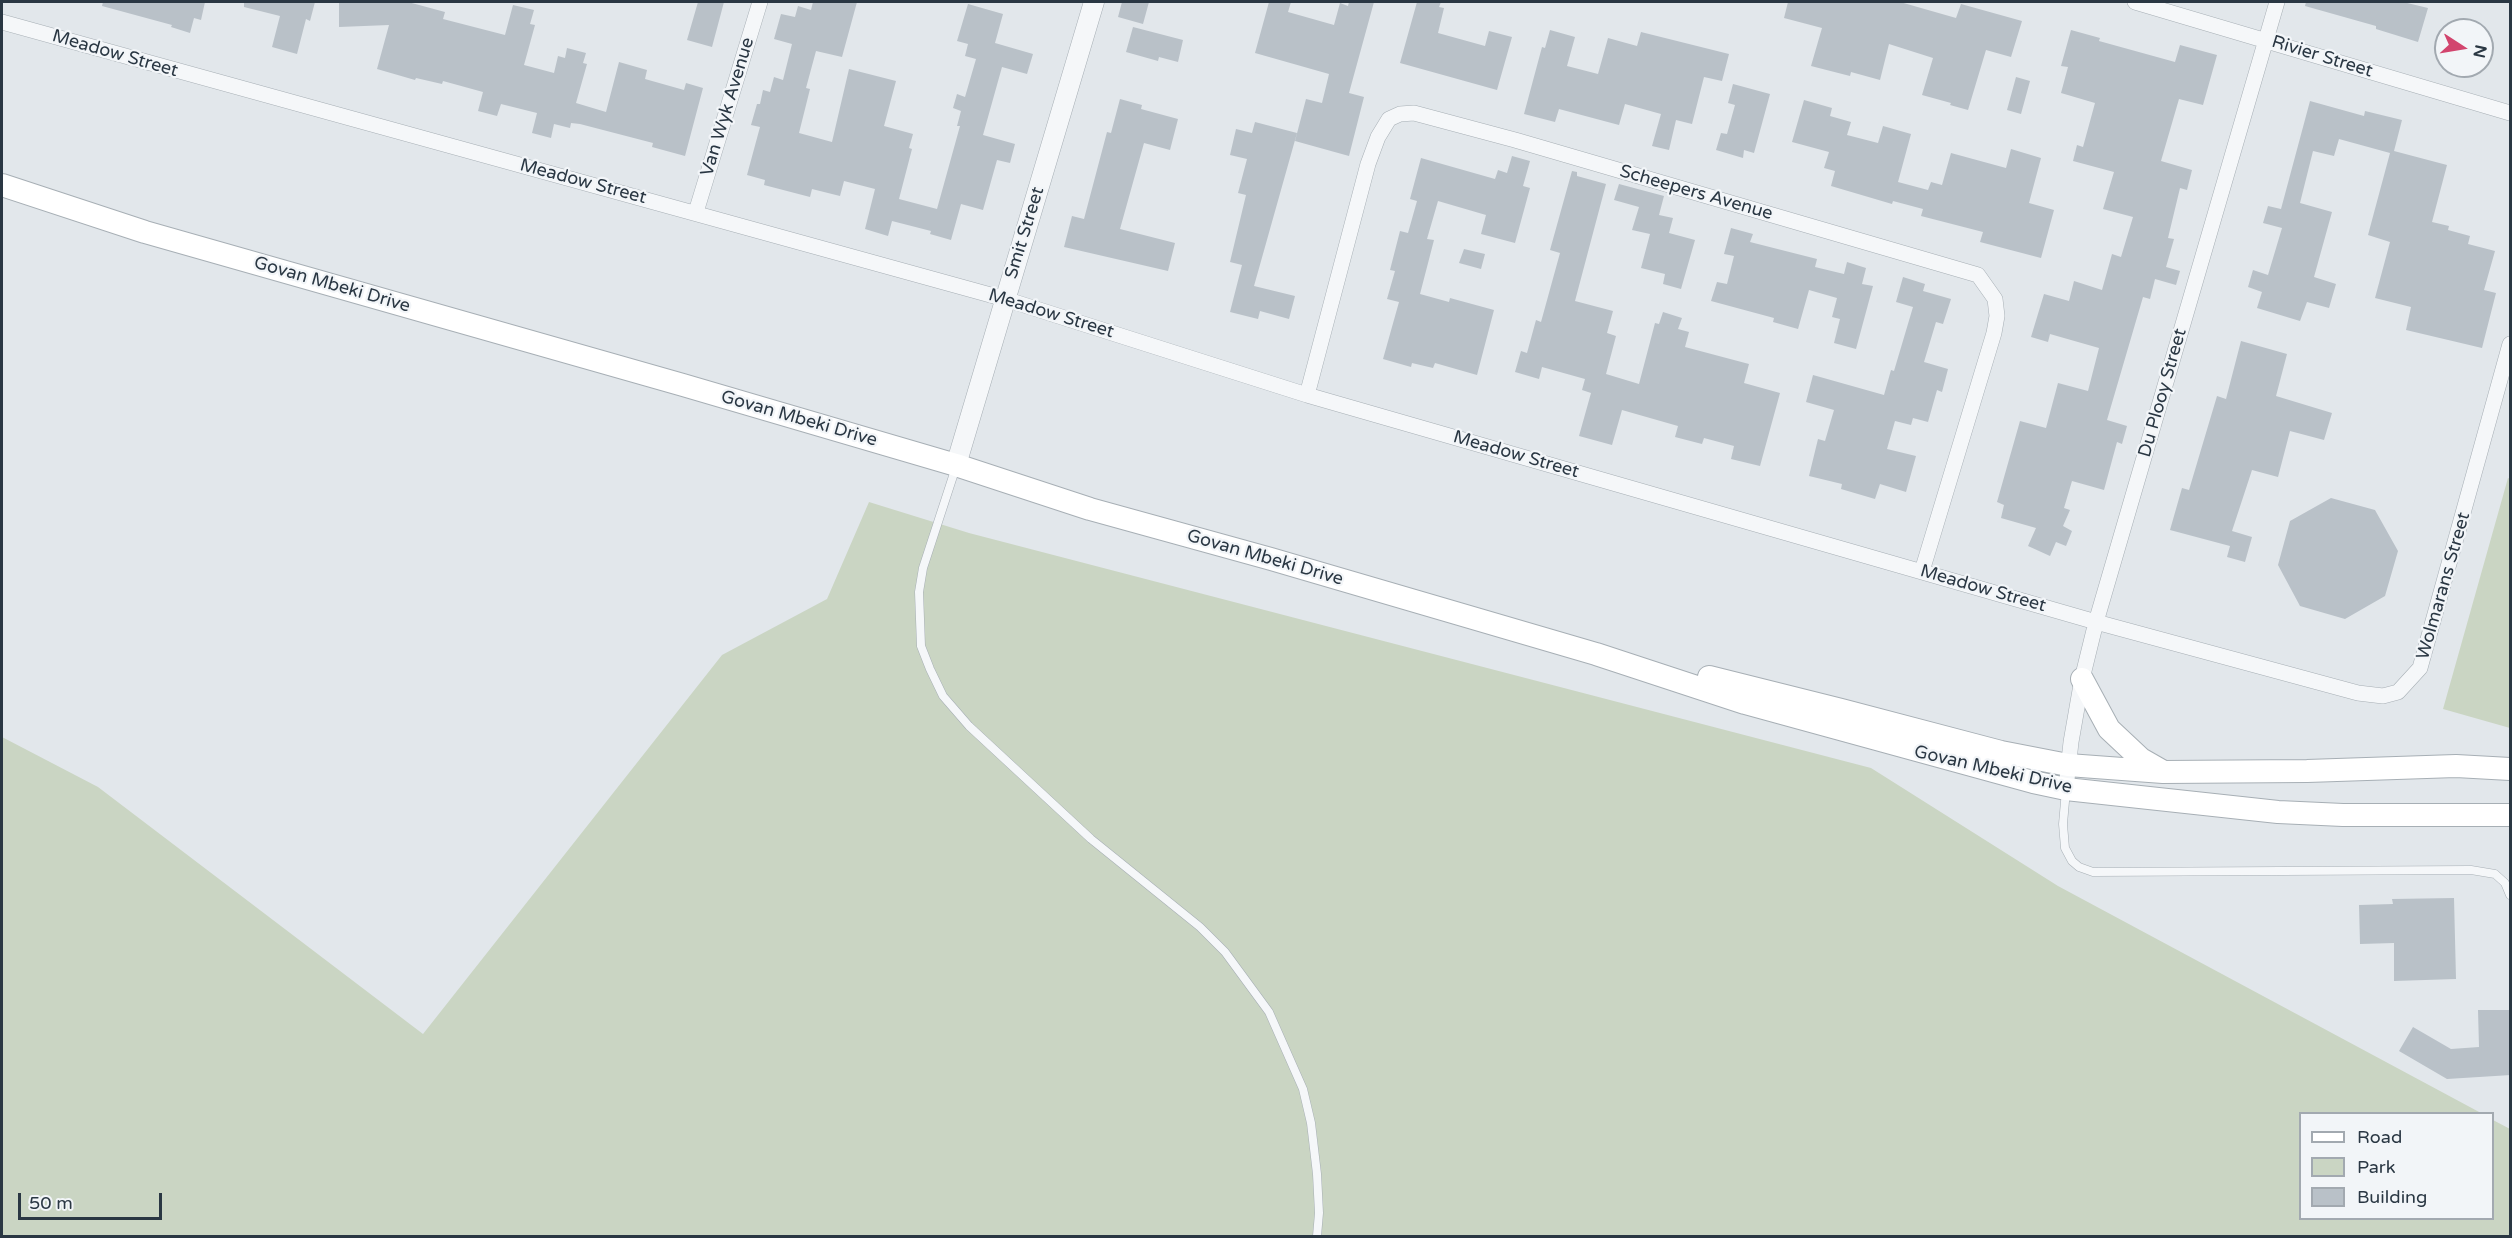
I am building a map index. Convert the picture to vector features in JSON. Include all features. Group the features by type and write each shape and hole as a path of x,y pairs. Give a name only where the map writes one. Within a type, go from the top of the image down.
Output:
{"main road":[{"name":"Govan Mbeki Drive","path":"2,185 145,232 956,465 1090,508 1596,654 1745,703 1890,745 2066,789 2278,812 2343,815 2511,815"},
{"name":"Govan Mbeki Drive","path":"1596,654 1664,665 2001,752 2068,765 2163,772 2456,766 2511,769"},
{"path":"2082,679 2109,729 2140,759 2163,772"}],"street":[{"name":"Van Wyk Avenue","path":"696,212 760,2"},
{"name":"Smit Street","path":"956,465 1094,2"},
{"name":"Rivier Street","path":"2134,2 2511,113"},
{"name":"Du Plooy Street","path":"2066,789 2082,679 2096,622 2277,2"},
{"name":"Meadow Street","path":"2,22 1005,299 1307,395 2096,622"},
{"name":"Scheepers Avenue","path":"1307,395 1368,164 1378,137 1389,119 1400,114 1414,113 1515,140 1978,275 1995,299 1997,316 1994,333 1922,572"},
{"name":"Wolmarans Street","path":"2096,622 2358,693 2383,696 2398,692 2420,668 2427,649 2511,345"}],"lane":[{"path":"956,465 923,568 919,592 921,646 930,669 943,696 969,726 1091,839 1200,927 1225,952 1269,1012 1303,1089 1311,1123 1317,1174 1319,1213 1317,1236"},
{"path":"2066,789 2063,824 2065,848 2072,861 2079,867 2093,872 2471,870 2495,874 2505,883 2511,895"}],"green space":[{"path":"2508,478 2510,479 2510,728 2443,709"},
{"path":"869,502 969,533 1871,768 2058,886 2479,1112 2299,1112 2299,1220 2494,1220 2494,1121 2510,1129 2510,1236 2,1236 2,737 98,787 423,1034 722,655 827,599"}],"building":[{"path":"103,2 205,2 201,20 194,18 190,33 171,27 172,25 102,6"},
{"path":"244,2 315,2 310,21 306,19 297,54 272,47 280,16 244,7"},
{"path":"339,2 408,2 445,12 443,19 505,35 513,5 534,10 530,24 535,25 524,65 554,73 558,56 565,58 567,48 586,53 583,63 587,64 576,103 606,112 619,62 647,70 645,79 684,90 686,83 703,88 685,156 652,147 653,143 580,124 571,123 570,128 554,124 551,138 532,133 537,113 501,104 497,116 478,111 483,92 443,81 442,84 416,78 415,80 377,69 389,25 339,27"},
{"path":"698,2 724,2 712,47 687,40"},
{"path":"813,2 857,2 842,57 816,51 806,88 810,89 799,133 832,142 849,69 896,81 884,126 913,134 909,148 912,149 899,199 937,209 960,126 957,126 961,111 953,108 957,94 965,97 976,59 965,56 968,44 957,41 968,4 1003,14 995,43 1033,54 1027,74 1002,67 983,135 1015,144 1010,163 997,160 983,210 961,204 951,240 930,234 931,231 892,221 888,236 865,229 875,189 844,181 840,196 812,189 810,197 764,185 765,180 747,175 760,127 751,125 757,104 760,104 763,90 770,92 774,77 783,80 792,44 774,39 781,14 795,17 798,6 811,10"},
{"path":"1122,2 1149,2 1143,24 1118,17"},
{"path":"1269,2 1291,2 1288,12 1334,25 1340,3 1348,6 1349,2 1374,2 1349,93 1364,97 1349,156 1295,141 1306,99 1322,103 1329,74 1255,53"},
{"path":"1417,2 1441,2 1439,7 1444,8 1438,33 1485,46 1489,31 1512,37 1497,90 1400,63"},
{"path":"1788,2 1900,2 1956,18 1961,4 2022,21 2011,57 1986,50 1968,110 1922,95 1933,58 1889,44 1880,80 1851,72 1850,76 1811,66 1822,28 1784,18"},
{"path":"2306,2 2403,2 2428,8 2418,42 2376,29 2376,26 2305,6"},
{"path":"1133,27 1183,40 1178,62 1159,57 1158,61 1126,52"},
{"path":"1550,30 1575,37 1567,66 1598,74 1608,38 1637,46 1641,32 1729,54 1722,81 1704,77 1692,124 1676,120 1669,150 1652,146 1661,114 1625,104 1619,125 1559,109 1555,122 1524,114 1542,47 1545,48"},
{"path":"2071,30 2100,38 2099,41 2175,62 2180,45 2217,55 2203,105 2179,99 2161,161 2192,170 2187,190 2180,188 2168,238 2174,239 2166,267 2180,271 2176,285 2155,279 2150,299 2143,297 2107,420 2127,426 2122,444 2117,442 2104,490 2072,481 2064,508 2070,510 2063,526 2072,531 2066,546 2056,542 2050,556 2028,546 2036,528 2001,518 2004,505 1997,502 2020,421 2046,428 2058,383 2088,391 2099,348 2050,334 2048,342 2031,337 2044,294 2069,301 2074,281 2102,290 2112,254 2121,257 2133,217 2103,209 2114,172 2073,161 2077,145 2083,147 2095,103 2061,93 2068,67 2061,66"},
{"path":"2016,77 2030,81 2021,114 2007,110"},
{"path":"1733,84 1770,94 1754,153 1744,150 1743,158 1716,150 1721,133 1727,134 1735,105 1728,103"},
{"path":"1120,99 1142,105 1141,109 1178,119 1170,150 1144,143 1120,229 1175,243 1168,271 1064,247 1072,216 1084,219 1107,132 1111,133"},
{"path":"1804,100 1832,108 1830,116 1851,122 1847,135 1878,143 1883,126 1911,134 1898,182 1928,190 1931,182 1942,185 1951,153 2006,168 2011,149 2041,158 2029,203 2054,210 2041,258 1980,242 1983,232 1921,216 1923,209 1893,201 1892,204 1831,186 1835,171 1824,168 1829,152 1792,142"},
{"path":"2310,101 2364,116 2365,111 2402,120 2394,151 2447,165 2432,222 2449,226 2448,230 2470,236 2468,244 2495,251 2484,290 2496,293 2482,348 2406,330 2411,307 2375,298 2390,242 2368,235 2390,153 2339,139 2334,156 2313,151 2300,203 2332,212 2314,277 2336,284 2329,308 2307,302 2300,321 2257,308 2262,292 2248,287 2253,270 2268,275 2282,228 2263,223 2268,206 2281,209"},
{"path":"1255,122 1297,133 1254,286 1295,296 1289,319 1260,311 1258,319 1230,312 1242,265 1230,262 1246,195 1238,193 1247,159 1230,155 1236,129 1252,133"},
{"path":"1512,156 1530,161 1523,186 1530,188 1515,243 1481,234 1486,215 1438,201 1427,239 1434,240 1420,294 1449,302 1450,298 1494,310 1477,375 1435,363 1433,368 1412,363 1411,367 1383,359 1399,302 1387,299 1395,271 1390,270 1400,231 1408,233 1417,201 1410,199 1421,158 1495,179 1498,170 1507,173"},
{"path":"1572,171 1577,172 1577,176 1606,184 1575,301 1613,311 1607,333 1616,336 1606,374 1639,384 1655,323 1659,324 1663,312 1682,318 1678,329 1689,332 1685,347 1749,364 1744,383 1780,393 1760,466 1731,459 1734,446 1704,438 1702,444 1675,437 1678,426 1622,410 1612,445 1579,436 1591,393 1582,390 1585,379 1542,367 1539,379 1515,372 1521,351 1527,353 1536,320 1541,322 1560,253 1550,250"},
{"path":"1619,184 1664,196 1659,215 1673,218 1669,233 1695,240 1681,289 1663,284 1665,274 1641,268 1650,234 1632,230 1639,207 1614,200"},
{"path":"1731,228 1753,234 1750,242 1817,259 1815,267 1844,274 1847,262 1866,268 1862,284 1873,286 1856,349 1834,343 1840,319 1832,317 1837,298 1809,290 1798,329 1773,322 1774,318 1711,301 1717,282 1727,284 1734,256 1724,254"},
{"path":"1464,249 1485,254 1481,269 1459,263"},
{"path":"1903,277 1925,284 1923,291 1951,299 1943,324 1936,322 1924,362 1948,369 1942,392 1937,390 1928,422 1913,418 1911,425 1895,421 1887,449 1916,456 1906,492 1880,484 1875,499 1841,489 1842,484 1809,476 1818,439 1825,441 1834,410 1806,402 1813,375 1884,395 1891,370 1894,371 1913,307 1896,302"},
{"path":"2241,341 2287,354 2276,396 2332,413 2324,440 2290,431 2278,477 2252,470 2232,531 2252,537 2245,562 2227,557 2230,546 2170,530 2182,488 2189,490 2217,396 2226,399"},
{"path":"2331,498 2375,510 2398,551 2385,596 2345,619 2300,606 2278,565 2290,521"},
{"path":"2454,898 2456,979 2394,981 2394,943 2360,944 2359,905 2393,904 2392,899"},
{"path":"2478,1010 2511,1010 2511,1075 2447,1079 2399,1051 2413,1027 2451,1049 2479,1047"}]}
